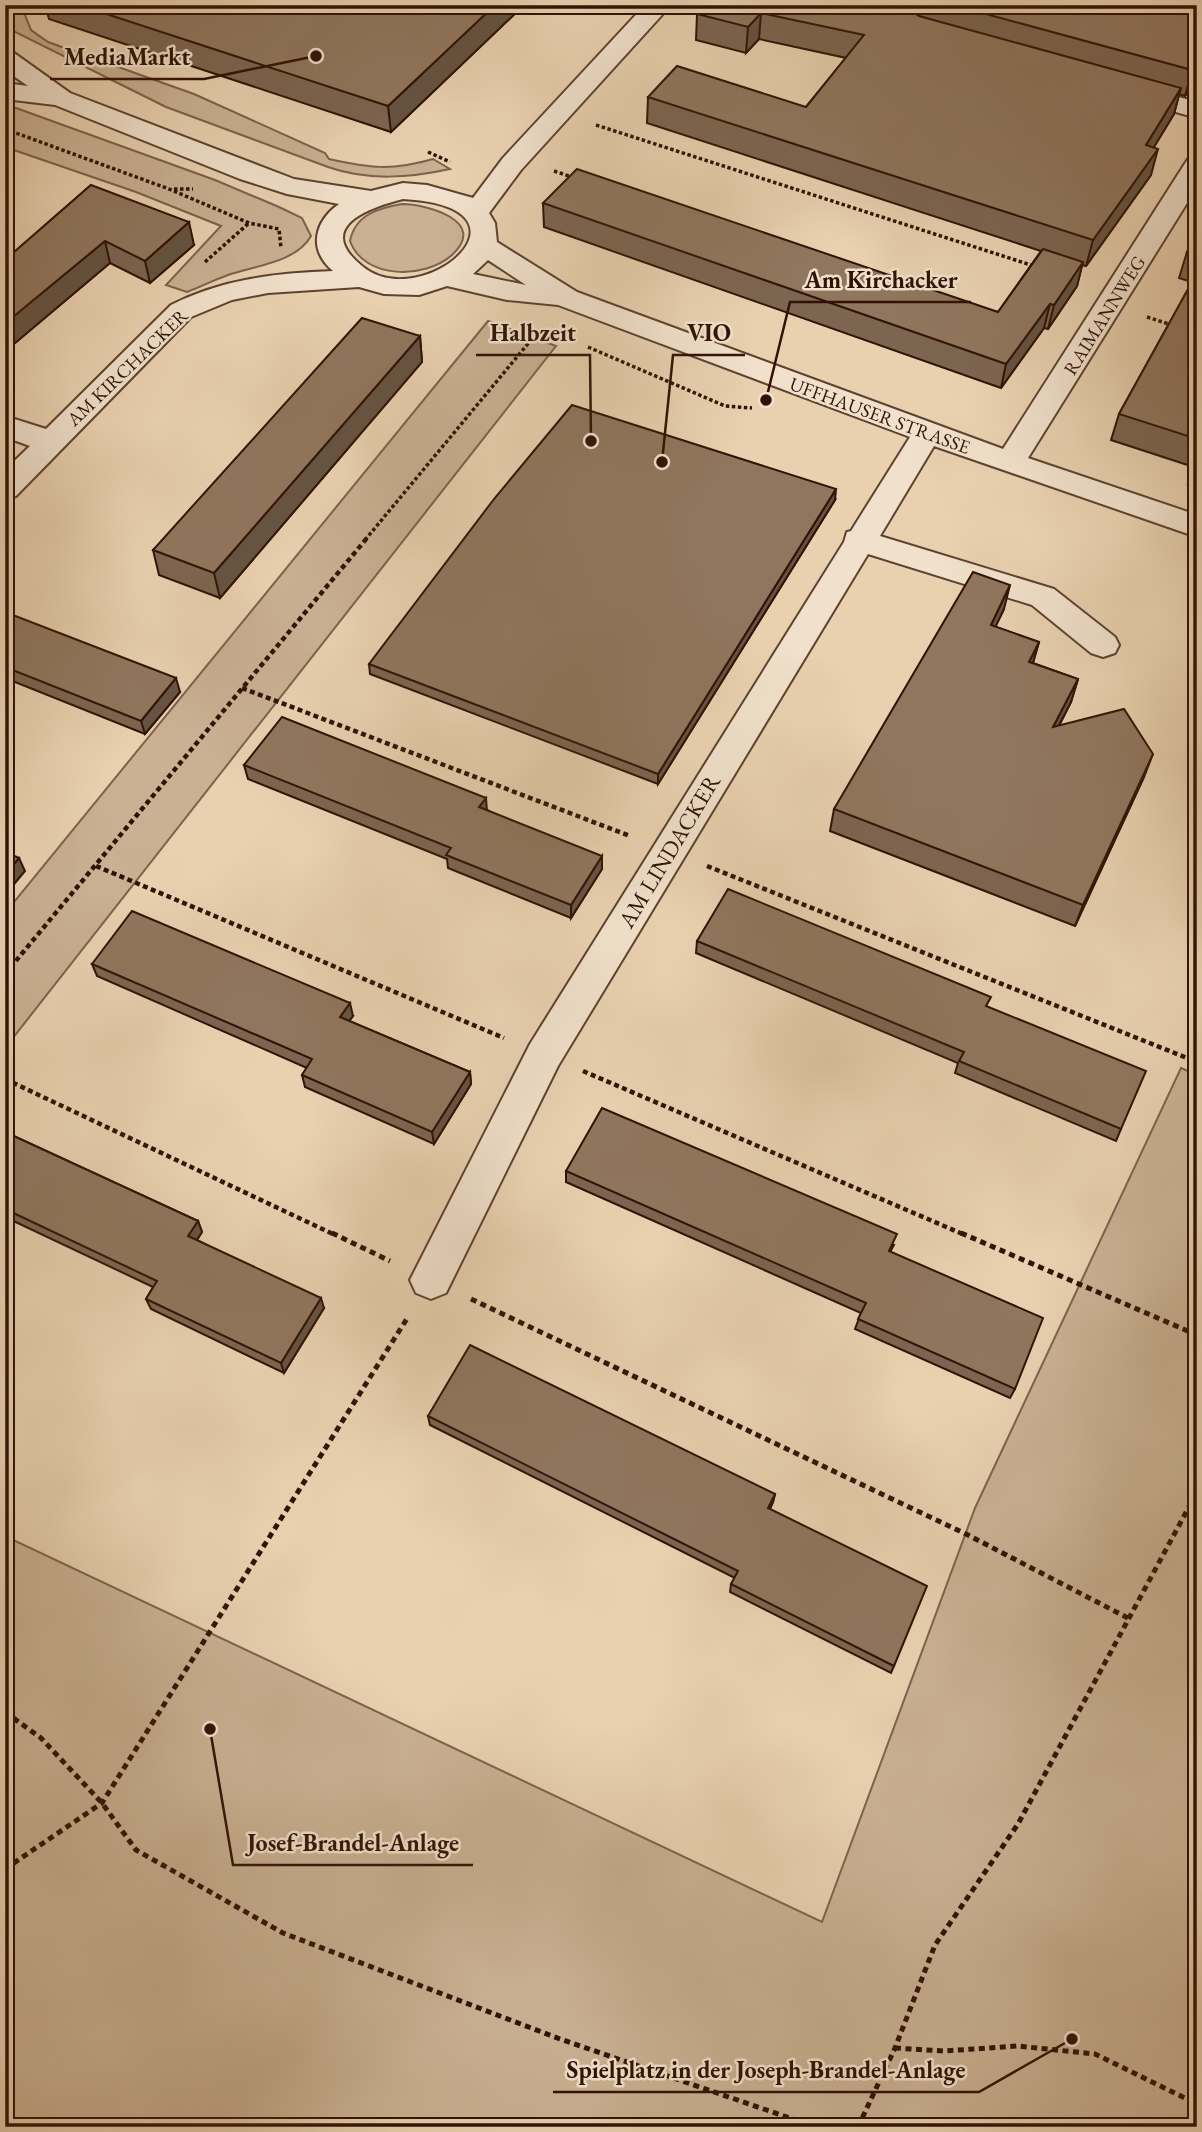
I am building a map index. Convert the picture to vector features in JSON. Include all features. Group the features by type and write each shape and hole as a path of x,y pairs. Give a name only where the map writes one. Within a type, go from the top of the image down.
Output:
{"street":[{"path":"483,245 483,229 475,214 514,161 659,5"},
{"name":"UFFHAUSER STRASSE","path":"5,58 61,99"},
{"path":"1109,86 1197,110"},
{"name":"UFFHAUSER STRASSE","path":"5,91 61,99 237,170 319,194 366,198 403,191 440,195 461,202 475,214"},
{"path":"440,195 514,161"},
{"name":"RAIMANNWEG","path":"1010,463 1110,304 1187,201 1197,165"},
{"name":"UFFHAUSER STRASSE","path":"237,170 264,189 316,215 330,238 334,260 359,278 398,286 424,284 448,277 470,263 483,245 567,298 927,433 1197,526"},
{"name":"UFFHAUSER STRASSE","path":"330,238 345,210 366,198"},
{"name":"AM KIRCHACKER","path":"5,489 181,311 199,300 248,285 330,238"},
{"name":"UFFHAUSER STRASSE","path":"448,277 507,291 567,298"},
{"name":"AM KIRCHACKER","path":"248,285 359,278"},
{"name":"AM KIRCHACKER","path":"5,426 51,442"},
{"name":"AM LINDACKER","path":"431,1280 544,1055 858,540 927,433"},
{"path":"858,540 1043,597 1103,645"}],"path":[{"path":"600,114 591,123 1038,268"},
{"path":"5,130 169,190 249,223 279,229 281,249 289,262"},
{"path":"514,161 574,177"},
{"path":"5,974 567,298"},
{"path":"1110,304 1184,328"},
{"path":"579,343 725,406 756,409"},
{"path":"242,688 669,851 1197,1062"},
{"path":"96,866 1197,1335"},
{"path":"5,1079 966,1534 1128,1618"},
{"path":"5,1869 102,1803 431,1280"},
{"path":"858,2127 895,2048 935,1945 1018,1824 1197,1492"},
{"path":"5,1712 41,1738 102,1803 136,1850 283,1933 560,2039 816,2127"},
{"path":"895,2048 944,2051 1018,2046 1095,2054 1197,2104"}],"shaded area":[{"path":"5,5 21,5 31,30 48,42 194,94 325,153 329,159 393,167 433,159 450,169 389,177 328,167 166,107 5,27"},
{"path":"5,104 215,180 279,207 302,218 311,236 296,252 285,257 228,275 187,292 166,285 221,226 136,192 5,147"},
{"path":"402,204 438,211 459,224 463,233 461,243 452,255 427,268 396,272 368,263 357,254 350,241 362,219 384,208"},
{"path":"488,321 556,346 5,1048 5,913"},
{"path":"1181,1068 1197,1075 1197,2127 5,2127 5,1536 822,1922 975,1508"}],"building":[{"path":"79,5 495,5 388,106"},
{"path":"705,5 904,5 919,16 1181,88 1146,145 1158,149 1093,240 648,97 677,66 806,107 864,35 761,13 748,27 697,14"},
{"path":"953,5 1197,5 1197,63 1192,70"},
{"path":"577,169 998,312 1043,249 1083,262 1054,305 1050,304 1006,364 543,203"},
{"path":"91,185 189,222 145,261 105,241 8,321 5,319 5,260"},
{"path":"1197,234 1197,255 1187,252"},
{"path":"1197,273 1197,439 1119,414"},
{"path":"362,318 420,336 214,573 153,550"},
{"path":"572,405 836,489 658,774 369,664 494,499"},
{"path":"973,572 1010,585 991,625 1039,642 1029,662 1078,679 1053,727 1124,709 1153,754 1083,905 834,809"},
{"path":"5,612 176,678 141,721 5,667"},
{"path":"282,717 486,798 479,807 602,856 571,905 446,855 451,848 244,765"},
{"path":"5,852 19,858 5,875"},
{"path":"728,889 991,997 986,1006 1146,1071 1121,1129 959,1061 964,1052 697,941"},
{"path":"132,911 350,1003 340,1017 470,1072 432,1132 302,1075 312,1059 92,964"},
{"path":"602,1108 897,1234 889,1251 1043,1318 1015,1389 858,1319 866,1303 566,1171"},
{"path":"5,1132 198,1221 188,1236 321,1298 281,1363 146,1299 157,1281 5,1209"},
{"path":"470,1345 775,1494 768,1508 927,1586 894,1666 731,1584 738,1571 428,1416"}],"place":[{"name":"MediaMarkt","path":"316,56"},
{"name":"Am Kirchacker","path":"766,400"},
{"name":"Halbzeit","path":"591,441"},
{"name":"VIO","path":"662,462"},
{"name":"Josef-Brandel-Anlage","path":"210,1729"},
{"name":"Spielplatz in der Joseph-Brandel-Anlage","path":"1072,2039"}]}
